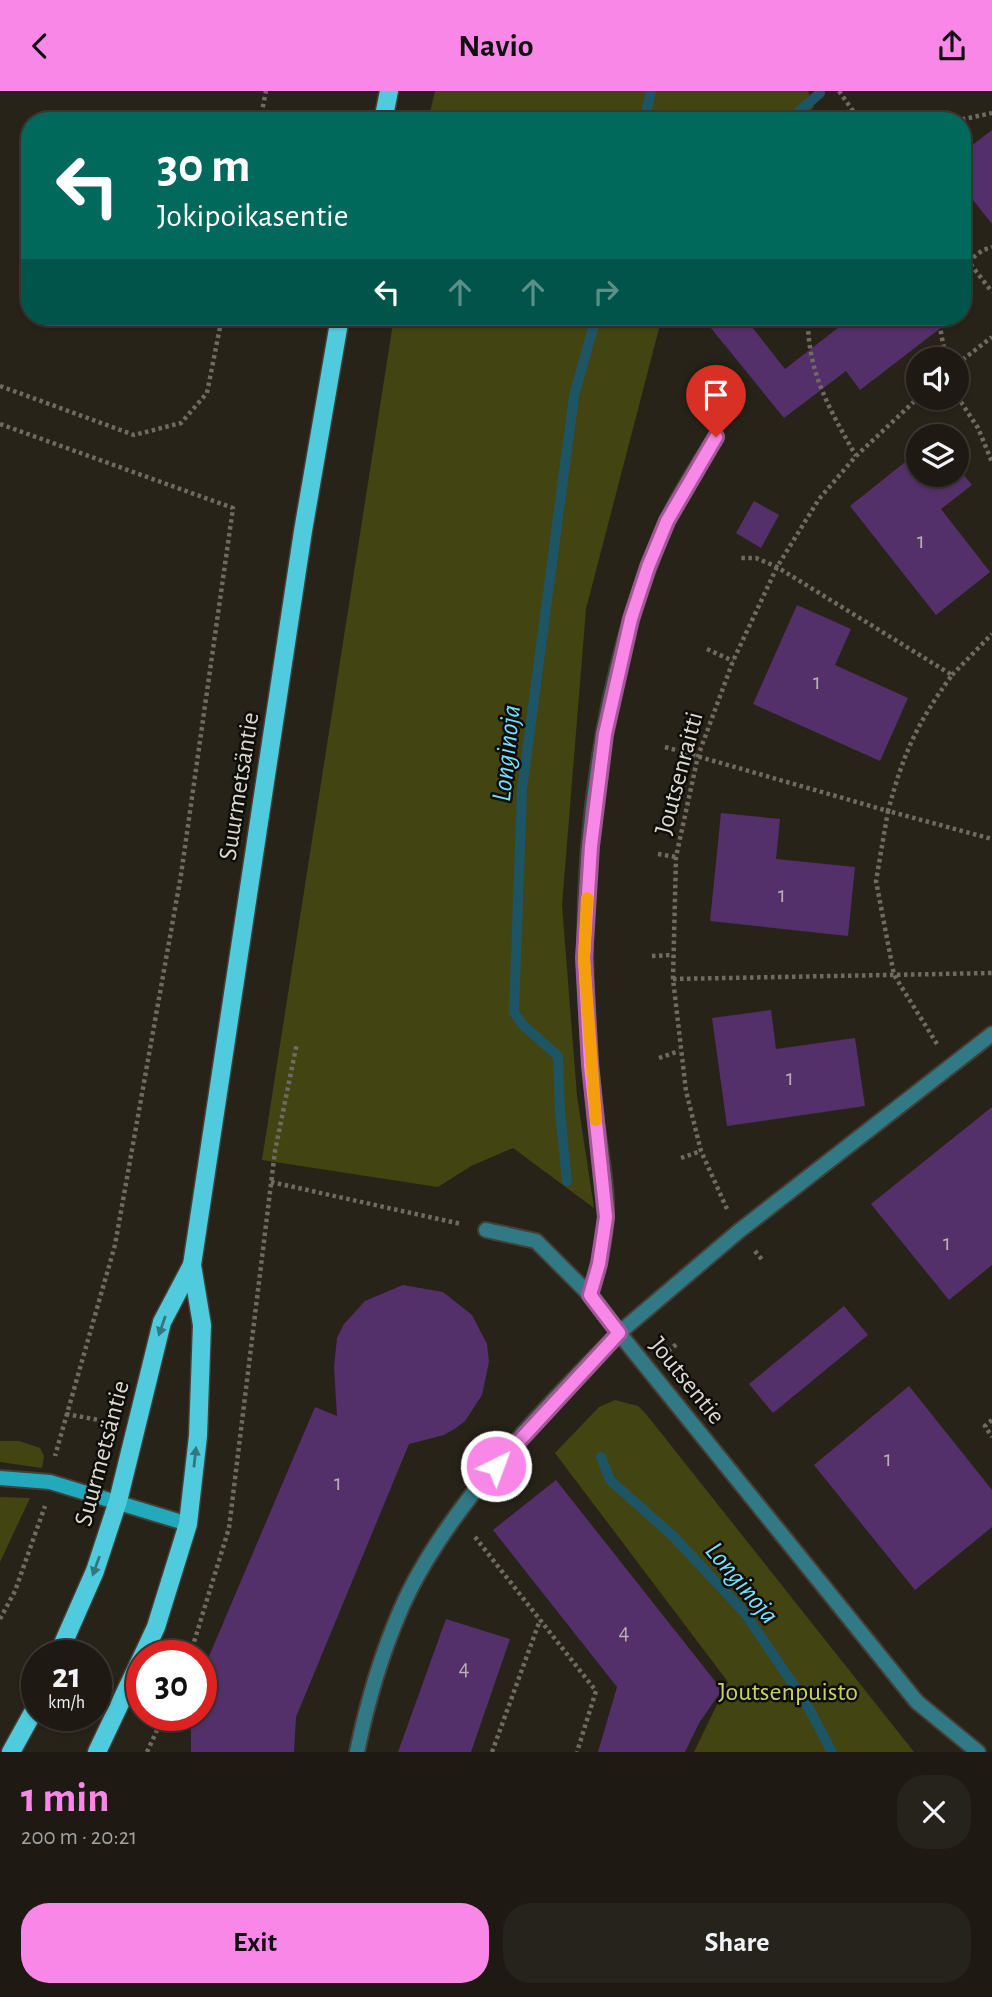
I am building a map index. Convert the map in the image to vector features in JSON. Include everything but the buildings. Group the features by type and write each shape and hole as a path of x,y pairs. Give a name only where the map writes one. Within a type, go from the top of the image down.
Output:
{"main road":[{"path":"385,112 389,91"},
{"name":"Suurmetsäntie","path":"150,1640 188,1524 198,1436 202,1325 192,1265 303,531 338,326"},
{"name":"Suurmetsäntie","path":"65,1640 95,1571 118,1501 162,1322 192,1265"},
{"name":"Suurmetsäntie","path":"97,1752 126,1690"},
{"path":"11,1752 23,1731"}],"street":[{"path":"590,1295 599,1264 606,1217 590,1065 584,958 591,846 605,734 631,619 648,567 667,521 716,437"},
{"name":"Joutsentie","path":"978,1752 917,1702 619,1333 739,1231 992,1034"},
{"path":"357,1752 376,1673 393,1629 402,1607 440,1541 496,1466 619,1333 590,1295 536,1241 486,1230"},
{"path":"0,1478 50,1482 188,1524"}],"path":[{"path":"262,112 266,91"},
{"path":"839,91 854,112"},
{"path":"971,118 992,113"},
{"path":"971,258 992,247"},
{"path":"971,264 992,292"},
{"path":"0,386 134,435 181,423 207,393 220,326"},
{"path":"808,326 807,347 824,399 856,456"},
{"path":"940,326 944,347"},
{"path":"969,355 992,337"},
{"name":"Joutsenraitti","path":"729,1215 701,1151 679,1051 673,979 676,857 698,755 733,661 777,567 819,499 856,456 906,409"},
{"path":"966,410 978,428 992,462"},
{"path":"0,424 233,508 181,875 115,1245 61,1429"},
{"path":"741,558 756,558 777,567 951,675"},
{"path":"952,1066 894,975 876,881 888,811 904,754 924,714 951,675 992,634"},
{"path":"707,649 733,661"},
{"path":"665,747 992,839"},
{"path":"658,854 676,857"},
{"path":"652,956 672,955"},
{"path":"673,979 992,973"},
{"path":"195,1640 229,1528 275,1151 297,1043"},
{"path":"659,1058 679,1051"},
{"path":"681,1158 701,1151"},
{"path":"271,1182 486,1230"},
{"path":"992,1420 985,1426 992,1437"},
{"path":"0,1619 15,1591 43,1512"},
{"path":"475,1537 596,1691 577,1752"},
{"path":"492,1752 540,1620"},
{"path":"148,1752 157,1731"}],"green space":[{"path":"435,91 808,91 814,107 809,112 430,112"},
{"path":"393,326 660,326 586,609 562,905 577,1096 594,1208 513,1148 471,1166 438,1187 262,1160"},
{"name":"Joutsenpuisto","path":"615,1400 638,1406 646,1414 914,1752 694,1752 728,1682 555,1453 599,1407"},
{"path":"0,1441 19,1441 40,1448 44,1456 42,1468 0,1462"},
{"path":"0,1497 30,1498 0,1562"}],"waterway":[{"name":"Longinoja","path":"646,112 651,91"},
{"path":"798,112 820,93"},
{"name":"Longinoja","path":"567,1181 558,1056 522,1024 514,1012 522,790 574,396 593,326"},
{"name":"Longinoja","path":"601,1457 610,1480 673,1536 744,1612 806,1703 832,1752"}],"slow traffic":[{"path":"587,898 584,958 596,1120"}],"route":[{"path":"496,1466 619,1333 590,1295 599,1264 606,1217 590,1065 584,958 597,790 617,677 631,619 648,567 667,521 716,437"}]}
